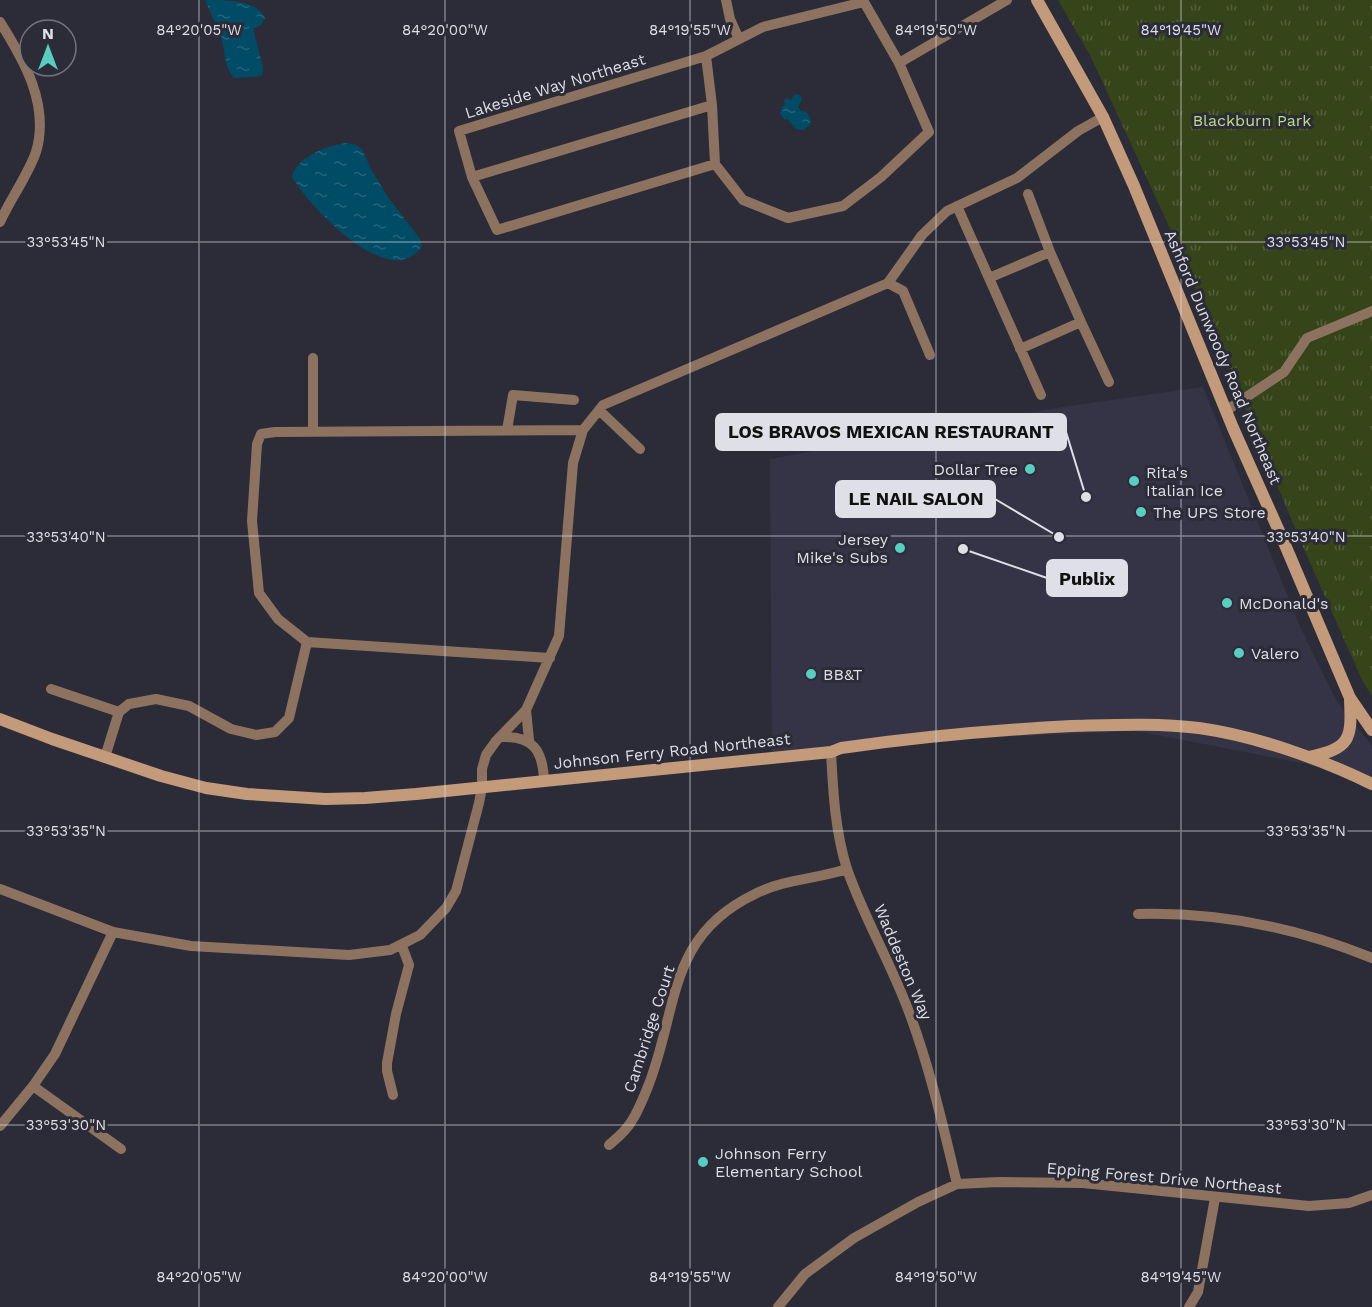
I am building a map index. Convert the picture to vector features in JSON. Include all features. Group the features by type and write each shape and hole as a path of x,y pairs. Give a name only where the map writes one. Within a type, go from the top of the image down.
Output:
{"main road":[{"name":"Ashford Dunwoody Road Northeast","path":"1037,0 1103,117 1233,428 1350,698 1372,730"},
{"path":"1309,757 1337,749 1348,737 1351,724 1350,698"},
{"name":"Johnson Ferry Road Northeast","path":"0,719 161,776 206,788 276,796 364,798 831,752 841,748 916,738 1144,723 1201,728 1258,741 1350,773"},
{"path":"1350,773 1372,775"},
{"path":"1350,773 1372,784"}],"street":[{"path":"726,0 730,19 739,39"},
{"path":"899,63 1007,0"},
{"name":"Lakeside Way Northeast","path":"863,1 899,63 929,132 881,177 843,206 788,218 743,200 715,164 497,230 472,177 459,131 706,56 763,27 863,1"},
{"path":"0,22 33,82 40,124 36,151 0,222"},
{"path":"706,56 712,105 715,164"},
{"path":"472,177 712,105"},
{"path":"0,889 112,932 191,946 321,954 374,954 402,946 420,935 446,908 456,891 482,787 482,768 486,755 496,741 526,710 559,636 573,463 583,429 603,405 888,283 922,235 946,211 1017,178 1078,131 1103,117"},
{"path":"1028,194 1050,252 1109,382"},
{"path":"957,206 1041,395"},
{"path":"989,278 1050,252"},
{"path":"888,283 903,291 930,355"},
{"path":"1227,410 1284,372 1307,338 1372,311"},
{"path":"1020,349 1081,322"},
{"path":"313,358 313,432"},
{"path":"507,430 513,395 574,400"},
{"path":"599,410 640,449"},
{"path":"550,658 306,642 278,619 259,593 252,521 257,444 261,434 583,429"},
{"path":"105,757 119,712 129,704 156,699 189,706 231,729 256,735 275,732 289,718 306,642"},
{"path":"51,689 119,712"},
{"path":"526,710 529,740"},
{"path":"501,737 516,736 529,740 543,764 544,781"},
{"name":"Waddeston Way","path":"831,752 834,810 847,869 896,975 914,1024 936,1094 957,1184"},
{"name":"Cambridge Court","path":"609,1145 630,1124 638,1111 654,1073 677,984 690,953 704,931 725,912 756,893 793,881 847,869"},
{"path":"1138,914 1179,913 1267,925 1331,941 1372,958"},
{"path":"0,1126 56,1054 112,932"},
{"path":"393,1095 388,1080 387,1063 396,1014 409,965 402,946"},
{"path":"33,1086 121,1149"},
{"name":"Epping Forest Drive Northeast","path":"778,1307 806,1274 854,1238 918,1202 957,1184 1083,1183 1309,1206 1349,1203 1372,1195"},
{"path":"1189,1307 1198,1292 1215,1198"}],"shaded area":[{"path":"1203,387 1301,629 1336,700 1372,746 1372,787 1317,766 1137,731 951,739 772,760 770,459 1063,407"}],"green space":[{"name":"Blackburn Park","path":"1058,0 1372,0 1372,696 1362,680 1297,533 1173,235 1090,55"},
{"path":"1372,448 1372,487 1354,463"}],"water":[{"path":"205,0 240,2 261,12 265,18 261,25 253,29 263,67 262,76 234,78 231,74 221,36"},
{"path":"795,94 800,95 802,99 798,107 801,111 807,112 811,120 809,126 803,130 796,129 780,113 785,105 784,100 788,98 790,101"},
{"path":"348,143 362,149 388,197 420,239 422,246 408,258 391,260 371,253 351,240 315,207 292,177 300,163 314,153"}],"place":[{"name":"Dollar Tree","path":"1030,469"},
{"name":"Rita's Italian Ice","path":"1134,481"},
{"name":"LOS BRAVOS MEXICAN RESTAURANT","path":"1086,497"},
{"name":"The UPS Store","path":"1141,512"},
{"name":"LE NAIL SALON","path":"1059,537"},
{"name":"Jersey Mike's Subs","path":"900,548"},
{"name":"Publix","path":"963,549"},
{"name":"McDonald's","path":"1227,603"},
{"name":"Valero","path":"1239,653"},
{"name":"BB&T","path":"811,674"},
{"name":"Johnson Ferry Elementary School","path":"703,1162"}]}
